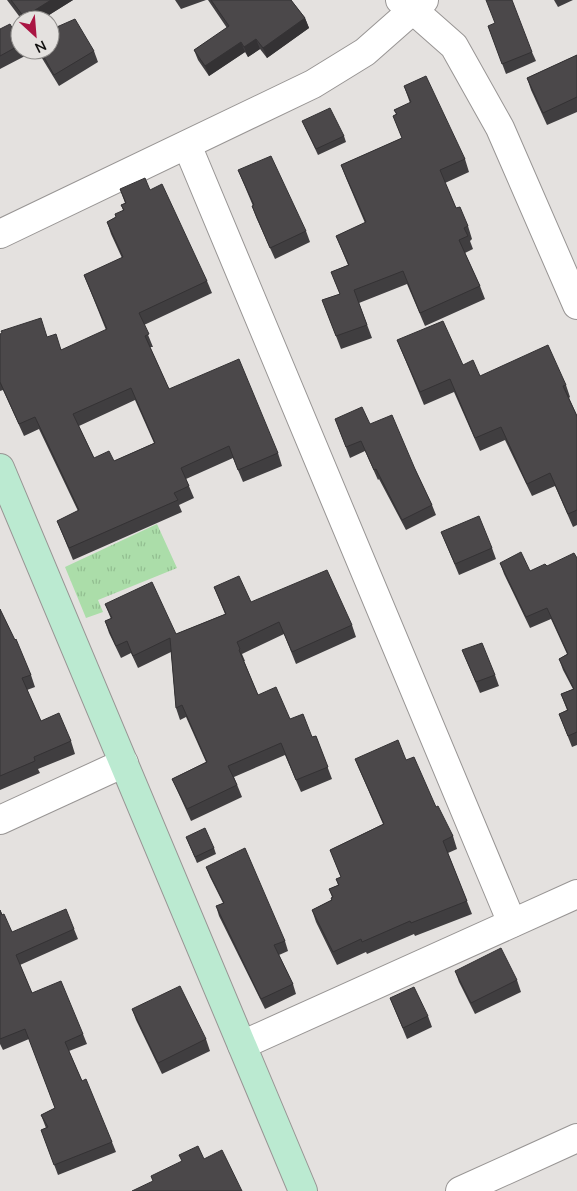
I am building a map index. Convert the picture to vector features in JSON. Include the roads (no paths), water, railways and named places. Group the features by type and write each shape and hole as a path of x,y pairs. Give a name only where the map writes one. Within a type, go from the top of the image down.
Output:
{"street":[{"path":"0,234 313,84 365,52 412,3 454,46 500,128 577,305"},
{"path":"187,145 512,923"},
{"path":"0,468 303,1191"},
{"path":"0,820 124,763"},
{"path":"242,1045 577,894"},
{"path":"460,1191 577,1138"}]}
